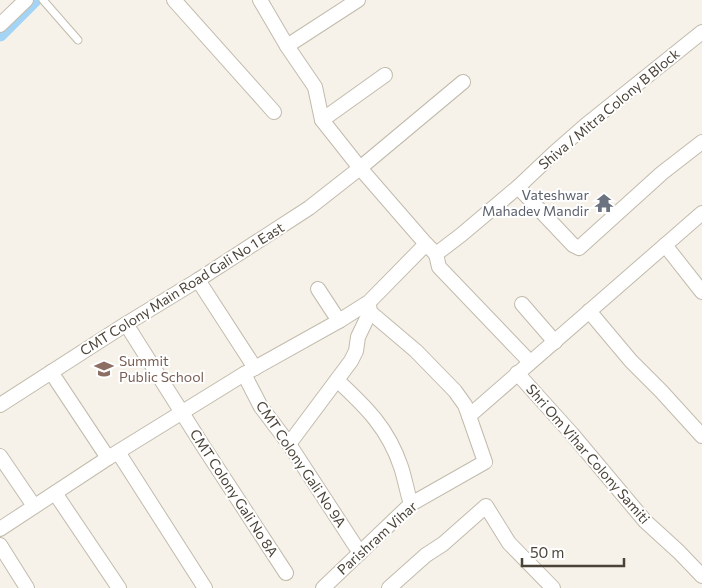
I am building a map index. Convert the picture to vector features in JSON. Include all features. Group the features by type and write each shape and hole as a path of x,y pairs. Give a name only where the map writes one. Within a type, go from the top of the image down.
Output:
{"street":[{"path":"0,25 26,0"},
{"path":"174,0 274,112"},
{"path":"260,0 287,46 315,87 322,120 360,168 431,250 439,267 530,362"},
{"path":"287,46 358,0"},
{"name":"Shiva / Mitra Colony B Block","path":"370,307 431,250 461,235 518,187 586,125 702,32"},
{"path":"322,120 385,75"},
{"name":"CMT Colony Main Road Gali No 1 East","path":"0,405 309,208 463,82"},
{"path":"518,187 573,245 579,248 662,173 702,142"},
{"path":"370,307 455,391 465,405 469,416 702,213"},
{"path":"666,245 702,292"},
{"name":"CMT Colony Gali No 9A","path":"198,280 250,371 261,406 289,444 360,553"},
{"path":"318,289 339,320"},
{"path":"522,304 554,342"},
{"path":"0,529 113,455 250,371 339,320 370,307"},
{"path":"289,444 356,352 358,337 370,307"},
{"path":"590,311 631,361 702,436"},
{"name":"CMT Colony Gali No 8A","path":"126,324 286,573"},
{"path":"51,372 113,455 206,588"},
{"name":"Shri Om Vihar Colony Samiti","path":"517,373 572,434 645,521 702,576"},
{"path":"337,380 379,424 391,444 401,467 411,504"},
{"name":"Parishram Vihar","path":"323,588 411,504 485,462 469,416"},
{"path":"0,456 34,506"},
{"path":"55,493 119,588"},
{"path":"389,588 486,506 509,543 553,588"},
{"path":"0,545 27,588"}],"lane":[{"path":"43,0 78,40"}],"waterway":[{"path":"0,34 34,0"}],"place":[{"name":"Vateshwar Mahadev Mandir","path":"604,203"},
{"name":"Summit Public School","path":"104,369"}]}
